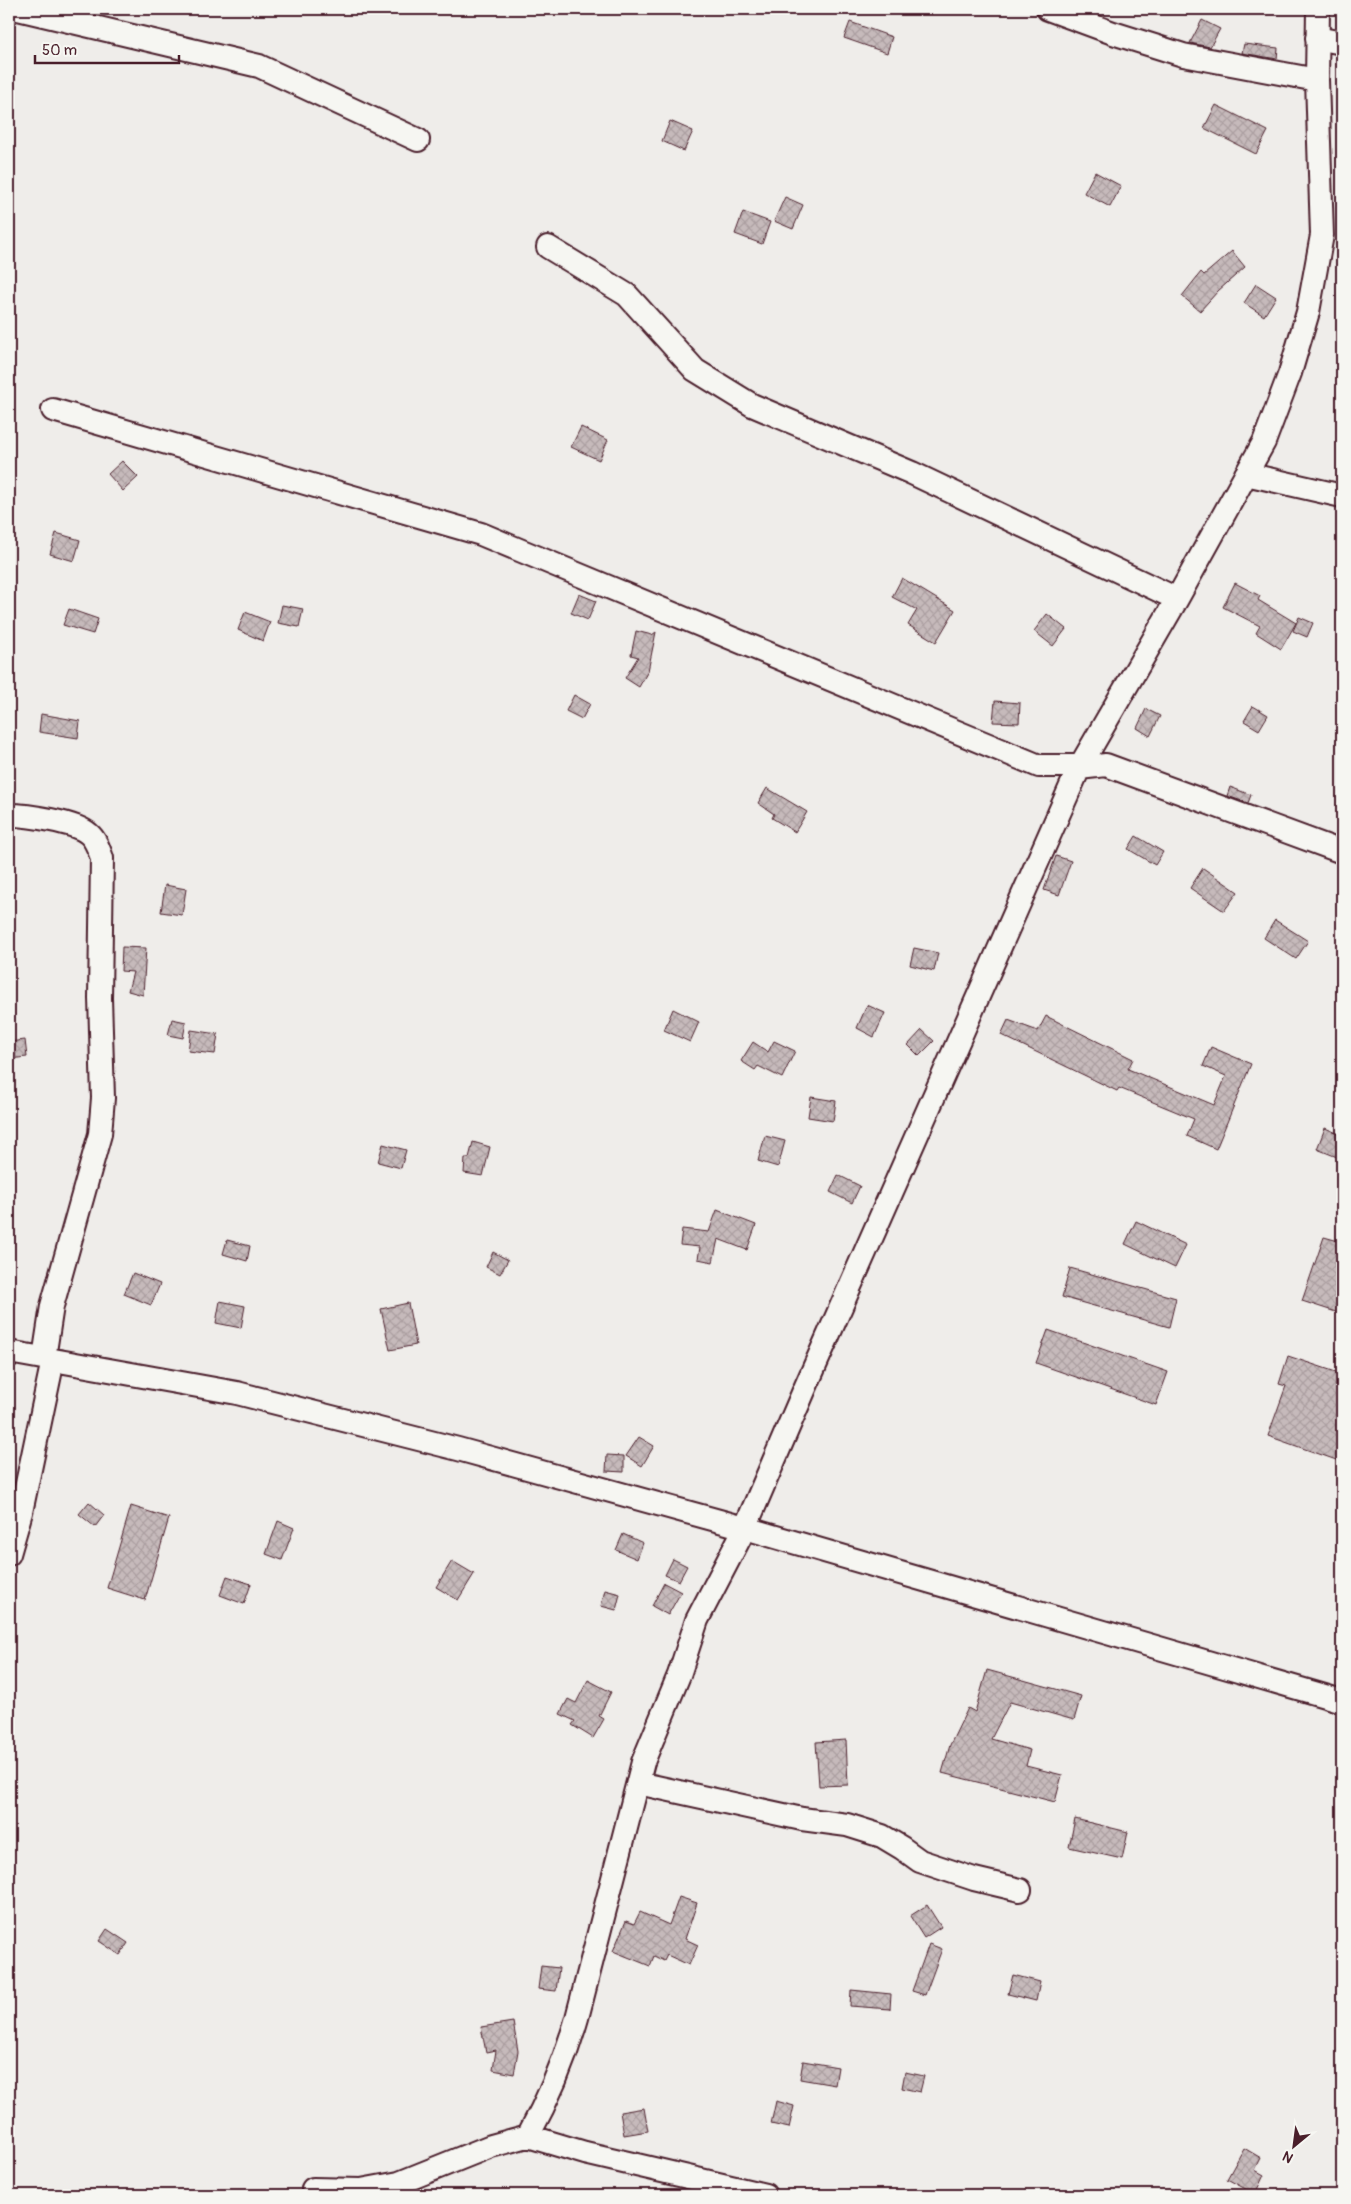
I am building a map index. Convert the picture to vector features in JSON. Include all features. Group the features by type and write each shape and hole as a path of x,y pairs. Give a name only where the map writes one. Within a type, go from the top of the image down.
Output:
{"street":[{"path":"18,9 259,66 418,140"},
{"path":"1048,9 1114,33 1184,55 1317,80"},
{"path":"528,2136 567,2055 644,1762 679,1675 697,1620 746,1528 806,1386 1079,768 1178,599 1264,442 1290,373 1308,312 1322,235 1317,80 1318,9"},
{"path":"1317,38 1342,43"},
{"path":"548,247 627,295 695,370 752,405 912,473 1178,599"},
{"path":"53,410 481,534 1039,766 1074,766 1079,768 1106,765 1342,852"},
{"path":"1246,474 1342,496"},
{"path":"9,815 22,815 50,820 81,829 88,833 95,841 102,858 100,998 103,1098 100,1134 52,1306 49,1359 21,1512 9,1554"},
{"path":"9,1352 236,1393 458,1449 746,1528 1342,1702"},
{"path":"638,1783 802,1819 847,1825 882,1836 920,1861 974,1879 1020,1890"},
{"path":"313,2189 360,2190 399,2183 491,2146 528,2136 585,2153 766,2195"}],"building":[{"path":"1202,20 1220,29 1210,47 1190,43"},
{"path":"850,22 892,37 887,53 844,38"},
{"path":"1244,44 1278,48 1277,59 1242,53"},
{"path":"1216,105 1268,131 1256,154 1204,128"},
{"path":"670,121 693,131 684,151 662,141"},
{"path":"1095,172 1121,186 1110,207 1084,193"},
{"path":"785,197 803,205 793,229 774,221"},
{"path":"743,212 770,222 762,244 735,234"},
{"path":"1232,251 1245,267 1218,291 1200,311 1182,296 1201,272 1204,275"},
{"path":"1256,284 1276,297 1264,316 1244,303"},
{"path":"581,427 608,440 599,460 571,447"},
{"path":"122,461 138,477 123,491 108,474"},
{"path":"56,533 80,540 74,561 50,554"},
{"path":"902,578 955,610 936,642 908,625 917,610 892,597"},
{"path":"1235,583 1260,596 1258,600 1296,623 1281,649 1256,633 1260,626 1223,607"},
{"path":"579,594 596,601 588,620 571,613"},
{"path":"282,605 303,609 299,627 278,623"},
{"path":"69,609 98,619 93,634 63,625"},
{"path":"245,612 270,622 263,641 238,630"},
{"path":"1047,614 1066,629 1053,646 1034,631"},
{"path":"1299,617 1313,623 1307,637 1293,631"},
{"path":"636,631 652,635 656,632 648,671 639,687 625,678 638,657 631,655"},
{"path":"574,695 590,704 582,719 566,711"},
{"path":"995,701 1020,703 1019,723 993,722"},
{"path":"1253,706 1268,715 1259,730 1244,721"},
{"path":"1146,709 1160,716 1150,736 1137,728"},
{"path":"41,714 80,721 78,738 39,732"},
{"path":"1230,787 1251,795 1248,803 1227,796"},
{"path":"767,788 807,812 795,832 772,818 774,814 758,803"},
{"path":"1136,836 1163,852 1155,865 1128,849"},
{"path":"1056,856 1071,861 1059,895 1044,890"},
{"path":"1203,868 1238,892 1224,911 1190,888"},
{"path":"165,885 186,889 182,915 161,912"},
{"path":"1275,920 1308,941 1296,959 1264,938"},
{"path":"122,947 146,948 143,995 128,991 133,972 121,971"},
{"path":"914,948 938,953 934,971 910,965"},
{"path":"867,1005 885,1013 874,1037 857,1028"},
{"path":"673,1009 699,1022 690,1042 664,1030"},
{"path":"1046,1016 1133,1059 1128,1069 1214,1105 1226,1076 1203,1066 1211,1047 1251,1064 1216,1149 1187,1136 1194,1119 1119,1088 1117,1091 1001,1035 1008,1020 1038,1031"},
{"path":"172,1019 186,1022 183,1038 168,1035"},
{"path":"191,1030 218,1034 215,1054 188,1051"},
{"path":"922,1030 934,1041 919,1056 908,1045"},
{"path":"25,1040 27,1057 9,1059 9,1042"},
{"path":"774,1041 795,1051 782,1078 758,1066 755,1070 741,1061 753,1042 768,1052"},
{"path":"811,1097 836,1101 833,1121 808,1117"},
{"path":"1325,1128 1342,1135 1342,1159 1317,1149"},
{"path":"765,1136 785,1141 778,1167 758,1161"},
{"path":"473,1142 490,1147 483,1176 464,1173 465,1158 469,1158"},
{"path":"383,1144 406,1150 401,1168 378,1162"},
{"path":"838,1175 860,1186 852,1203 830,1192"},
{"path":"717,1210 756,1225 747,1250 718,1239 713,1262 698,1259 700,1247 680,1245 682,1229 709,1232"},
{"path":"1136,1221 1186,1245 1175,1268 1125,1244"},
{"path":"1324,1237 1342,1242 1342,1314 1302,1301"},
{"path":"227,1240 250,1246 247,1261 223,1254"},
{"path":"493,1252 508,1260 500,1274 486,1267"},
{"path":"1070,1268 1176,1298 1169,1327 1062,1297"},
{"path":"133,1273 160,1284 151,1305 124,1294"},
{"path":"220,1301 245,1306 241,1328 216,1323"},
{"path":"408,1303 416,1345 390,1350 381,1309"},
{"path":"1048,1330 1168,1372 1156,1405 1036,1363"},
{"path":"1288,1356 1342,1374 1342,1462 1268,1436 1286,1386 1279,1384"},
{"path":"639,1437 654,1446 642,1466 626,1456"},
{"path":"607,1455 624,1456 624,1472 606,1471"},
{"path":"89,1502 104,1515 95,1527 79,1514"},
{"path":"131,1506 169,1518 145,1600 107,1588"},
{"path":"278,1521 294,1528 282,1560 266,1554"},
{"path":"623,1534 643,1543 637,1559 616,1550"},
{"path":"673,1559 687,1566 679,1581 665,1575"},
{"path":"452,1561 474,1574 458,1600 436,1587"},
{"path":"227,1576 251,1584 244,1604 220,1595"},
{"path":"664,1583 681,1592 668,1615 652,1606"},
{"path":"605,1590 620,1594 616,1610 601,1606"},
{"path":"987,1670 1081,1696 1074,1720 1010,1702 991,1739 1030,1750 1026,1766 1062,1775 1055,1802 942,1773 950,1745 968,1708 975,1712"},
{"path":"588,1680 611,1692 599,1716 604,1719 593,1738 572,1725 575,1721 560,1714 568,1699 576,1703"},
{"path":"846,1740 848,1785 819,1786 816,1742"},
{"path":"1075,1819 1128,1832 1122,1859 1069,1847"},
{"path":"679,1897 697,1903 685,1939 698,1945 689,1965 667,1955 664,1961 654,1956 650,1966 613,1951 626,1921 634,1924 640,1912 669,1925"},
{"path":"927,1905 941,1927 924,1938 910,1916"},
{"path":"107,1929 128,1943 120,1955 99,1941"},
{"path":"929,1944 942,1949 925,1995 912,1991"},
{"path":"541,1966 559,1968 556,1991 538,1989"},
{"path":"1013,1975 1040,1982 1036,2001 1008,1994"},
{"path":"851,1990 891,1994 890,2009 850,2006"},
{"path":"513,2022 518,2051 514,2074 493,2070 496,2050 486,2052 481,2027"},
{"path":"803,2061 838,2067 835,2085 800,2079"},
{"path":"905,2072 924,2076 920,2092 902,2088"},
{"path":"776,2101 794,2106 789,2128 771,2124"},
{"path":"644,2108 648,2131 624,2135 620,2112"},
{"path":"1244,2148 1261,2158 1255,2170 1264,2175 1255,2194 1227,2179"}]}
